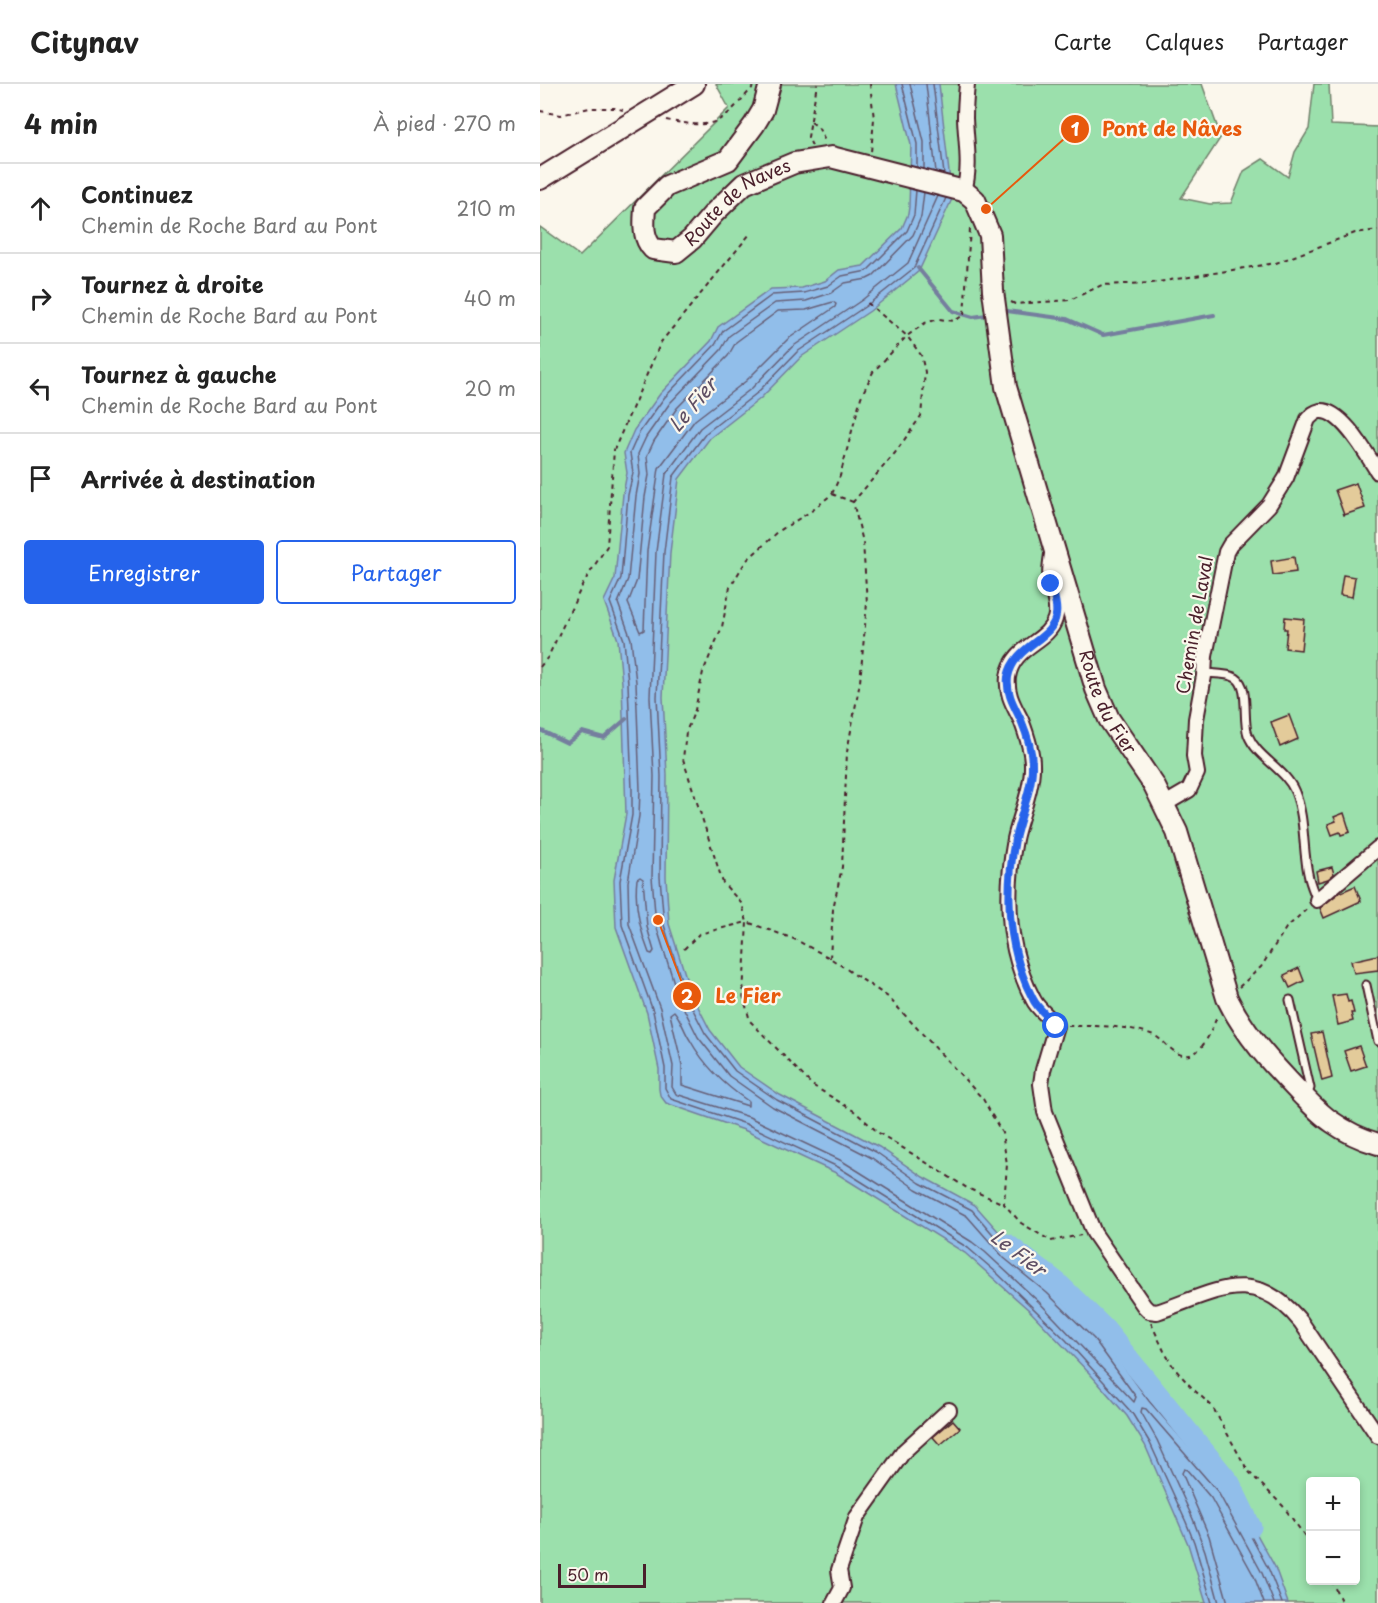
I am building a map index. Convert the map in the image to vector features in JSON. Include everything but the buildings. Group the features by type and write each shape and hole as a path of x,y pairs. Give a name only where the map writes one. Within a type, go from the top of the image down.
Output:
{"main road":[{"path":"540,179 694,84"},
{"name":"Route de Naves","path":"770,84 763,110 728,160 667,186 645,208 644,230 648,243 653,249 676,252 692,239 744,184 794,163 824,158 964,191"},
{"name":"Route du Fier","path":"964,191 975,200 990,235 993,291 1006,387 1096,689 1110,719 1165,804 1177,832 1227,998 1236,1017 1254,1042 1306,1099 1330,1121 1350,1134 1378,1144"}],"street":[{"path":"964,191 968,178 965,115 967,84"},
{"name":"Chemin de Laval","path":"1165,804 1189,790 1197,772 1194,756 1196,719 1205,656 1226,552 1269,505 1286,478 1308,418 1322,411 1336,416 1356,439 1378,472"},
{"path":"1054,547 1049,567 1057,612 1055,621 1051,628 1017,656 1011,665 1008,680 1010,700 1022,722 1032,764 1015,840 1008,914 1023,973 1033,1000 1056,1026 1041,1084 1045,1112 1094,1233 1147,1308 1156,1312 1225,1287 1262,1292 1277,1299 1289,1308 1301,1322 1378,1436"},
{"path":"1317,900 1378,848"},
{"path":"834,1603 843,1588 839,1570 856,1517 904,1451 949,1410"}],"lane":[{"path":"1204,673 1228,675 1240,683 1245,693 1243,709 1249,737 1285,775 1295,791 1309,878 1317,900"},
{"path":"1366,985 1378,1041"},
{"path":"1290,1000 1310,1088 1306,1099"}],"path":[{"path":"817,84 808,137 824,158"},
{"path":"870,84 874,119 872,168"},
{"path":"811,122 818,127 824,158"},
{"path":"970,230 964,315 954,321 939,319 924,323 907,336 873,372 861,396 840,476 832,494 813,510 779,531 747,561 730,587 722,627 703,672 695,710 686,732 683,759 723,883 741,904 747,922 743,995 750,1021 812,1085 854,1111 879,1133 967,1188 1004,1204 1021,1223 1051,1241 1094,1233"},
{"path":"993,291 1015,304 1070,300 1101,285 1152,283 1276,263 1355,233 1378,230"},
{"path":"540,667 548,657 584,582 607,546 614,450 661,342 750,234"},
{"path":"853,502 895,453 921,416 925,372 921,355 907,336 864,300"},
{"path":"832,494 853,502"},
{"path":"830,958 833,909 842,867 847,752 860,682 867,603 863,542 853,502"},
{"path":"1056,1026 1104,1026 1152,1034 1178,1054 1189,1055 1201,1049 1227,998 1261,967 1286,928 1317,900"},
{"path":"684,949 699,934 747,922 795,939 830,958 888,997 983,1099 1002,1133 1007,1164 1004,1204"},
{"path":"1147,1308 1160,1343 1174,1368 1212,1406 1248,1472 1282,1506 1306,1537"},
{"path":"1333,1585 1342,1603"}],"green space":[{"path":"716,84 1202,84 1221,137 1181,198 1210,204 1231,203 1244,171 1263,159 1288,177 1295,152 1309,129 1314,84 1329,84 1331,125 1378,127 1378,1603 540,1603 540,227 580,256 729,108"}],"water":[{"path":"896,84 939,84 952,199 919,271 870,311 801,357 761,398 710,438 679,479 670,553 663,697 667,775 666,877 669,924 691,993 710,1030 739,1067 780,1095 879,1147 923,1177 975,1205 1014,1249 1056,1283 1104,1330 1153,1397 1229,1484 1275,1567 1288,1603 1206,1603 1188,1544 1145,1445 1127,1416 1029,1310 965,1253 836,1173 744,1130 666,1103 660,1095 659,1069 647,1013 616,927 614,880 626,814 622,683 618,640 604,601 615,578 627,473 624,453 634,430 660,394 711,341 718,327 771,289 802,288 825,281 839,270 863,266 902,228 909,207 911,145"}],"waterway":[{"path":"918,268 953,311 973,317 986,315"},
{"path":"1007,311 1067,319 1103,335 1214,315"},
{"path":"540,730 567,743 582,732 604,738 626,719"},
{"name":"Le Fier","path":"1007,1244 1057,1282 1105,1329 1230,1483 1251,1527"}],"place":[{"name":"Pont de Nâves","path":"986,209"},
{"name":"Le Fier","path":"658,920"}],"route":[{"path":"1051,584 1057,612 1055,621 1051,628 1017,656 1011,665 1008,680 1010,700 1022,722 1032,764 1015,840 1008,914 1023,973 1033,1000 1056,1026"}]}
